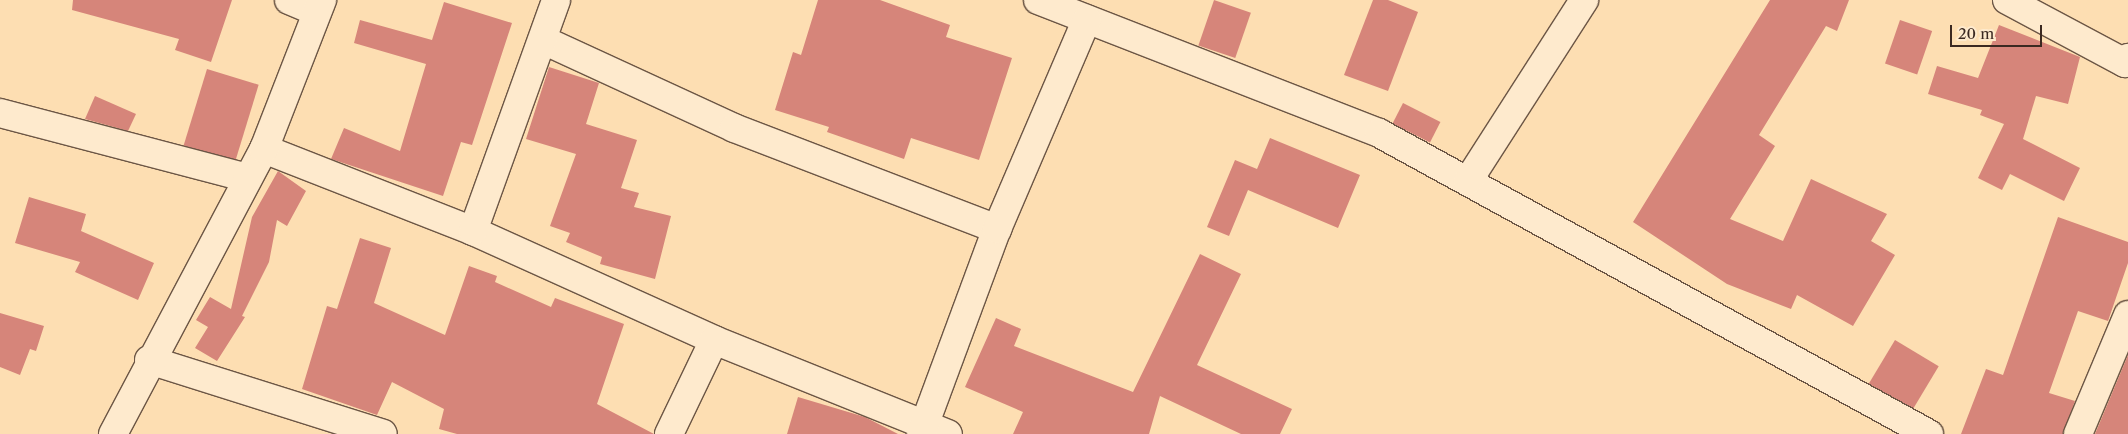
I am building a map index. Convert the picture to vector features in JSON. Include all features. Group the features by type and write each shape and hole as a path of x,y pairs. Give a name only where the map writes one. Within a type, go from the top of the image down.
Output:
{"street":[{"path":"114,434 149,360 264,149 319,6 290,0"},
{"path":"473,231 556,0"},
{"path":"1038,0 1379,133 1929,434"},
{"path":"1468,182 1584,0"},
{"path":"2007,0 2125,63 2128,58"},
{"path":"264,149 473,231 714,340 931,431 998,230 1087,19"},
{"path":"543,40 734,128 998,230"},
{"path":"0,114 247,178"},
{"path":"2078,434 2128,315"},
{"path":"668,434 714,340"},
{"path":"149,360 383,434"}],"building":[{"path":"73,0 232,0 211,62 175,50 179,39 72,10"},
{"path":"818,0 880,0 950,25 946,37 1012,58 979,160 911,138 904,159 827,132 829,127 775,110 793,52 801,55"},
{"path":"1214,0 1251,13 1235,58 1198,45"},
{"path":"1373,0 1388,0 1418,12 1388,91 1344,75"},
{"path":"1770,0 1849,0 1837,31 1826,26 1759,135 1775,146 1730,219 1783,241 1811,179 1887,214 1871,241 1895,255 1853,326 1797,295 1791,309 1727,284 1633,222"},
{"path":"444,2 512,23 472,145 461,142 443,196 331,159 344,128 400,151 426,64 354,43 360,20 432,40"},
{"path":"1900,20 1932,31 1917,75 1885,63"},
{"path":"1999,25 2080,57 2068,104 2036,96 2023,139 2080,168 2064,201 2010,174 2002,190 1978,178 2004,124 1980,115 1982,110 1928,94 1937,66 1978,78"},
{"path":"549,67 599,83 586,124 637,140 621,188 639,193 634,207 671,216 655,279 600,264 602,257 566,242 570,233 550,226 576,154 526,139"},
{"path":"207,69 259,85 235,161 184,146"},
{"path":"95,96 136,114 128,131 85,119"},
{"path":"1403,103 1440,122 1430,143 1393,123"},
{"path":"1270,138 1360,175 1338,228 1248,190 1229,236 1207,227 1235,160 1257,169"},
{"path":"278,171 306,191 287,226 277,220 269,262 242,316 245,317 217,361 195,348 208,327 196,320 210,297 231,309 252,217"},
{"path":"29,197 86,214 81,231 154,263 138,300 75,272 80,262 15,243"},
{"path":"2058,217 2128,242 2128,263 2108,321 2078,311 2049,393 2075,401 2063,434 1961,434 1986,369 2003,375"},
{"path":"360,238 391,248 374,303 445,335 469,266 497,276 495,282 551,307 555,298 624,324 597,404 654,434 457,434 439,429 444,409 392,382 377,415 302,389 327,306 337,309"},
{"path":"1200,254 1241,274 1197,365 1292,409 1280,434 1241,434 1160,396 1149,434 1013,434 1023,412 965,387 996,318 1021,329 1014,346 1133,392"},
{"path":"0,313 44,326 36,351 30,349 20,375 0,367"},
{"path":"1895,340 1939,366 1912,410 1869,384"},
{"path":"2128,355 2128,434 2095,434"},
{"path":"798,397 865,417 898,434 787,434"}]}
